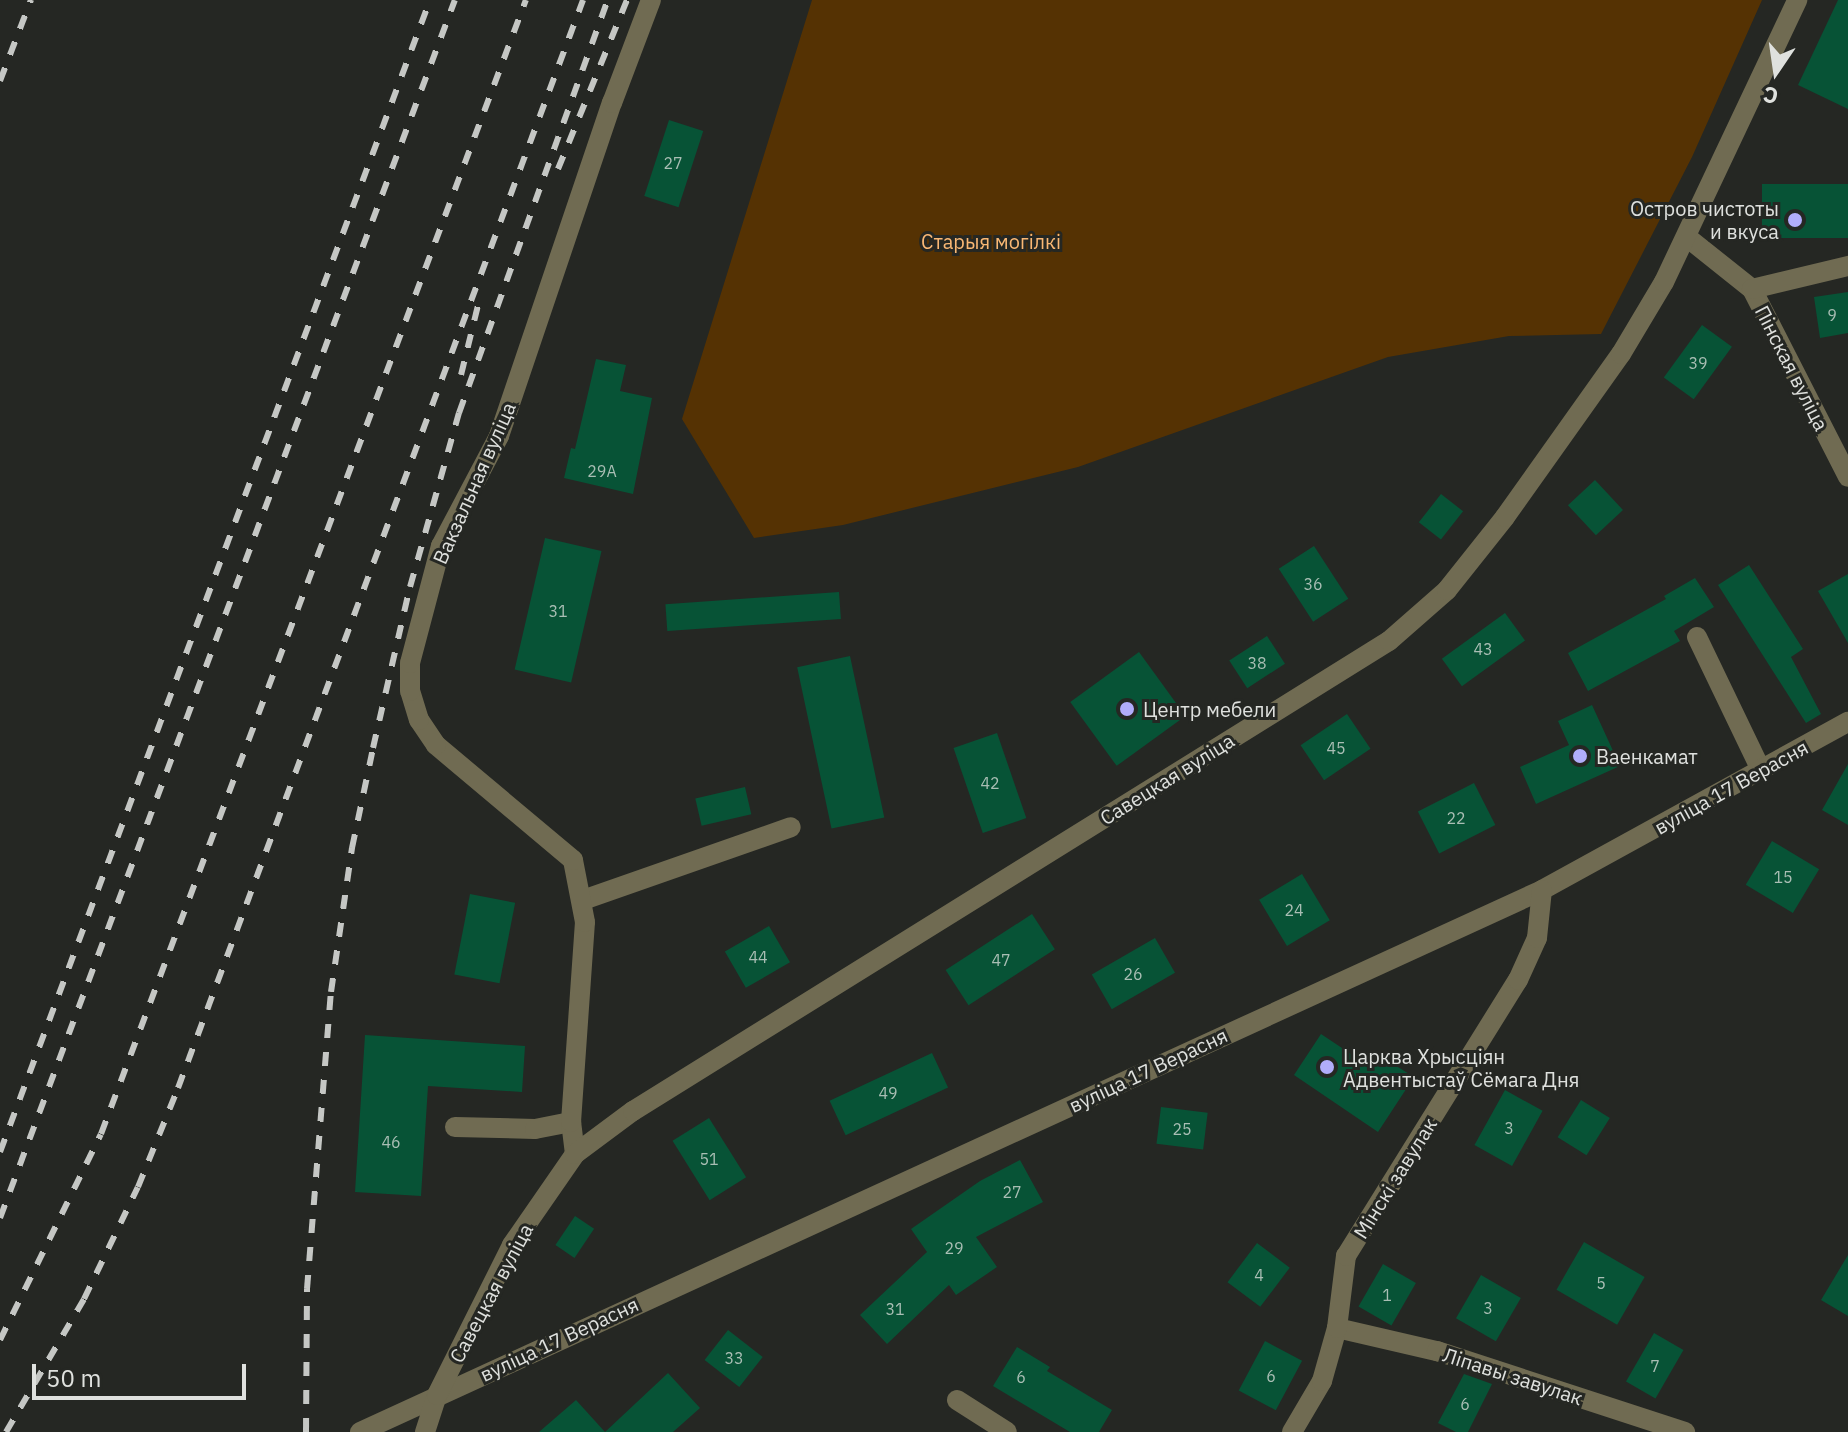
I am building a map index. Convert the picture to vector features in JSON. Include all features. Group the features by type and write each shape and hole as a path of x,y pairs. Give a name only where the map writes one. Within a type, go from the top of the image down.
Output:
{"street":[{"name":"Вакзальная вуліца","path":"575,1154 571,1122 585,922 573,860 436,745 419,720 410,691 410,663 441,546 499,436 612,103 651,0"},
{"name":"Савецкая вуліца","path":"425,1432 437,1395 512,1245 575,1154 633,1111 1389,641 1447,590 1505,517 1621,354 1688,238 1718,165 1797,0"},
{"name":"Пінская вуліца","path":"1688,238 1752,289 1848,477"},
{"path":"1752,289 1848,266"},
{"path":"1697,637 1761,770"},
{"name":"вуліца 17 Верасня","path":"360,1432 1542,890 1848,722"},
{"path":"583,900 791,827"},
{"name":"Мінскі завулак","path":"1292,1432 1322,1381 1337,1328 1346,1256 1518,980 1537,938 1542,890"},
{"path":"455,1127 535,1129 571,1122"},
{"name":"Ліпавы завулак","path":"1337,1328 1437,1351 1685,1432"},
{"path":"957,1400 1007,1432"}],"green space":[{"name":"Старыя могілкі","path":"812,0 1762,0 1692,157 1601,334 1509,336 1388,357 1078,467 843,525 754,538 682,419"}],"building":[{"path":"1838,0 1848,0 1848,109 1798,85"},
{"path":"669,120 703,131 679,207 644,196"},
{"path":"1762,184 1848,184 1848,238 1762,238"},
{"path":"1848,292 1848,333 1820,338 1814,297"},
{"path":"1702,325 1732,347 1694,399 1664,378"},
{"path":"596,359 626,365 620,391 652,398 633,494 564,478 571,448 575,449"},
{"path":"1595,480 1623,510 1596,535 1568,505"},
{"path":"1441,494 1463,511 1441,540 1419,522"},
{"path":"545,538 602,551 571,683 515,670"},
{"path":"1314,546 1348,599 1313,622 1279,569"},
{"path":"1749,565 1803,649 1791,657 1821,714 1806,723 1718,585"},
{"path":"1848,574 1848,643 1818,591"},
{"path":"1695,578 1714,607 1674,631 1680,641 1588,691 1568,653 1666,599 1664,596"},
{"path":"839,592 841,619 667,631 665,604"},
{"path":"1505,613 1525,641 1462,686 1442,659"},
{"path":"1267,636 1285,664 1247,688 1229,661"},
{"name":"Центр мебели","path":"1139,652 1185,716 1117,766 1070,702"},
{"path":"850,656 884,817 831,829 797,667"},
{"name":"Ваенкамат","path":"1592,705 1620,766 1536,804 1520,767 1569,745 1558,721"},
{"path":"1347,714 1370,749 1324,780 1301,745"},
{"path":"997,733 1026,818 983,833 954,748"},
{"path":"1848,764 1848,825 1822,810"},
{"path":"1474,783 1495,825 1439,853 1418,812"},
{"path":"745,787 751,814 702,826 695,798"},
{"path":"1772,841 1819,869 1793,913 1746,885"},
{"path":"1302,874 1330,920 1287,946 1259,900"},
{"path":"470,894 515,903 500,983 454,974"},
{"path":"1032,914 1055,949 968,1005 946,970"},
{"path":"769,926 790,962 746,988 725,952"},
{"path":"1155,938 1175,973 1112,1009 1092,974"},
{"path":"1321,1034 1369,1066 1377,1054 1414,1077 1378,1132 1294,1075"},
{"path":"365,1035 525,1046 522,1092 428,1086 421,1196 355,1192"},
{"path":"932,1053 948,1087 846,1135 830,1101"},
{"path":"1505,1090 1543,1111 1512,1166 1474,1145"},
{"path":"1581,1100 1610,1118 1587,1155 1558,1137"},
{"path":"1161,1107 1208,1113 1203,1149 1156,1144"},
{"path":"709,1118 746,1177 710,1200 673,1141"},
{"path":"1020,1160 1043,1202 976,1237 997,1267 956,1295 949,1285 887,1344 860,1315 927,1252 911,1229 980,1181"},
{"path":"575,1216 594,1229 574,1258 555,1245"},
{"path":"1584,1242 1645,1277 1617,1325 1556,1290"},
{"path":"1257,1243 1290,1268 1260,1307 1228,1282"},
{"path":"1848,1255 1848,1316 1821,1300"},
{"path":"1383,1264 1416,1283 1391,1325 1358,1306"},
{"path":"1481,1275 1521,1298 1496,1341 1456,1318"},
{"path":"728,1330 763,1357 739,1387 705,1360"},
{"path":"1654,1333 1683,1350 1655,1398 1626,1381"},
{"path":"1265,1341 1302,1361 1276,1410 1239,1390"},
{"path":"1017,1347 1050,1367 1047,1371 1112,1410 1099,1432 1070,1432 993,1386"},
{"path":"668,1373 700,1408 673,1432 605,1432"},
{"path":"1464,1374 1492,1384 1468,1432 1456,1432 1438,1423"},
{"path":"576,1400 605,1432 539,1432"}],"railway":[{"path":"0,81 31,0"},
{"path":"0,1152 430,0"},
{"path":"0,1218 455,0"},
{"path":"0,1340 101,1134 526,0"},
{"path":"6,1432 84,1299 138,1187 178,1088 583,0"},
{"path":"306,1432 307,1289 331,992 352,848 373,748 410,587 459,413 608,0"},
{"path":"558,169 627,0"},
{"path":"461,375 479,301"}],"place":[{"name":"Остров чистоты и вкуса","path":"1795,220"},
{"name":"Центр мебели","path":"1127,709"},
{"name":"Ваенкамат","path":"1580,756"},
{"name":"Царква Хрысціян Адвентыстаў Сёмага Дня","path":"1327,1067"}]}
